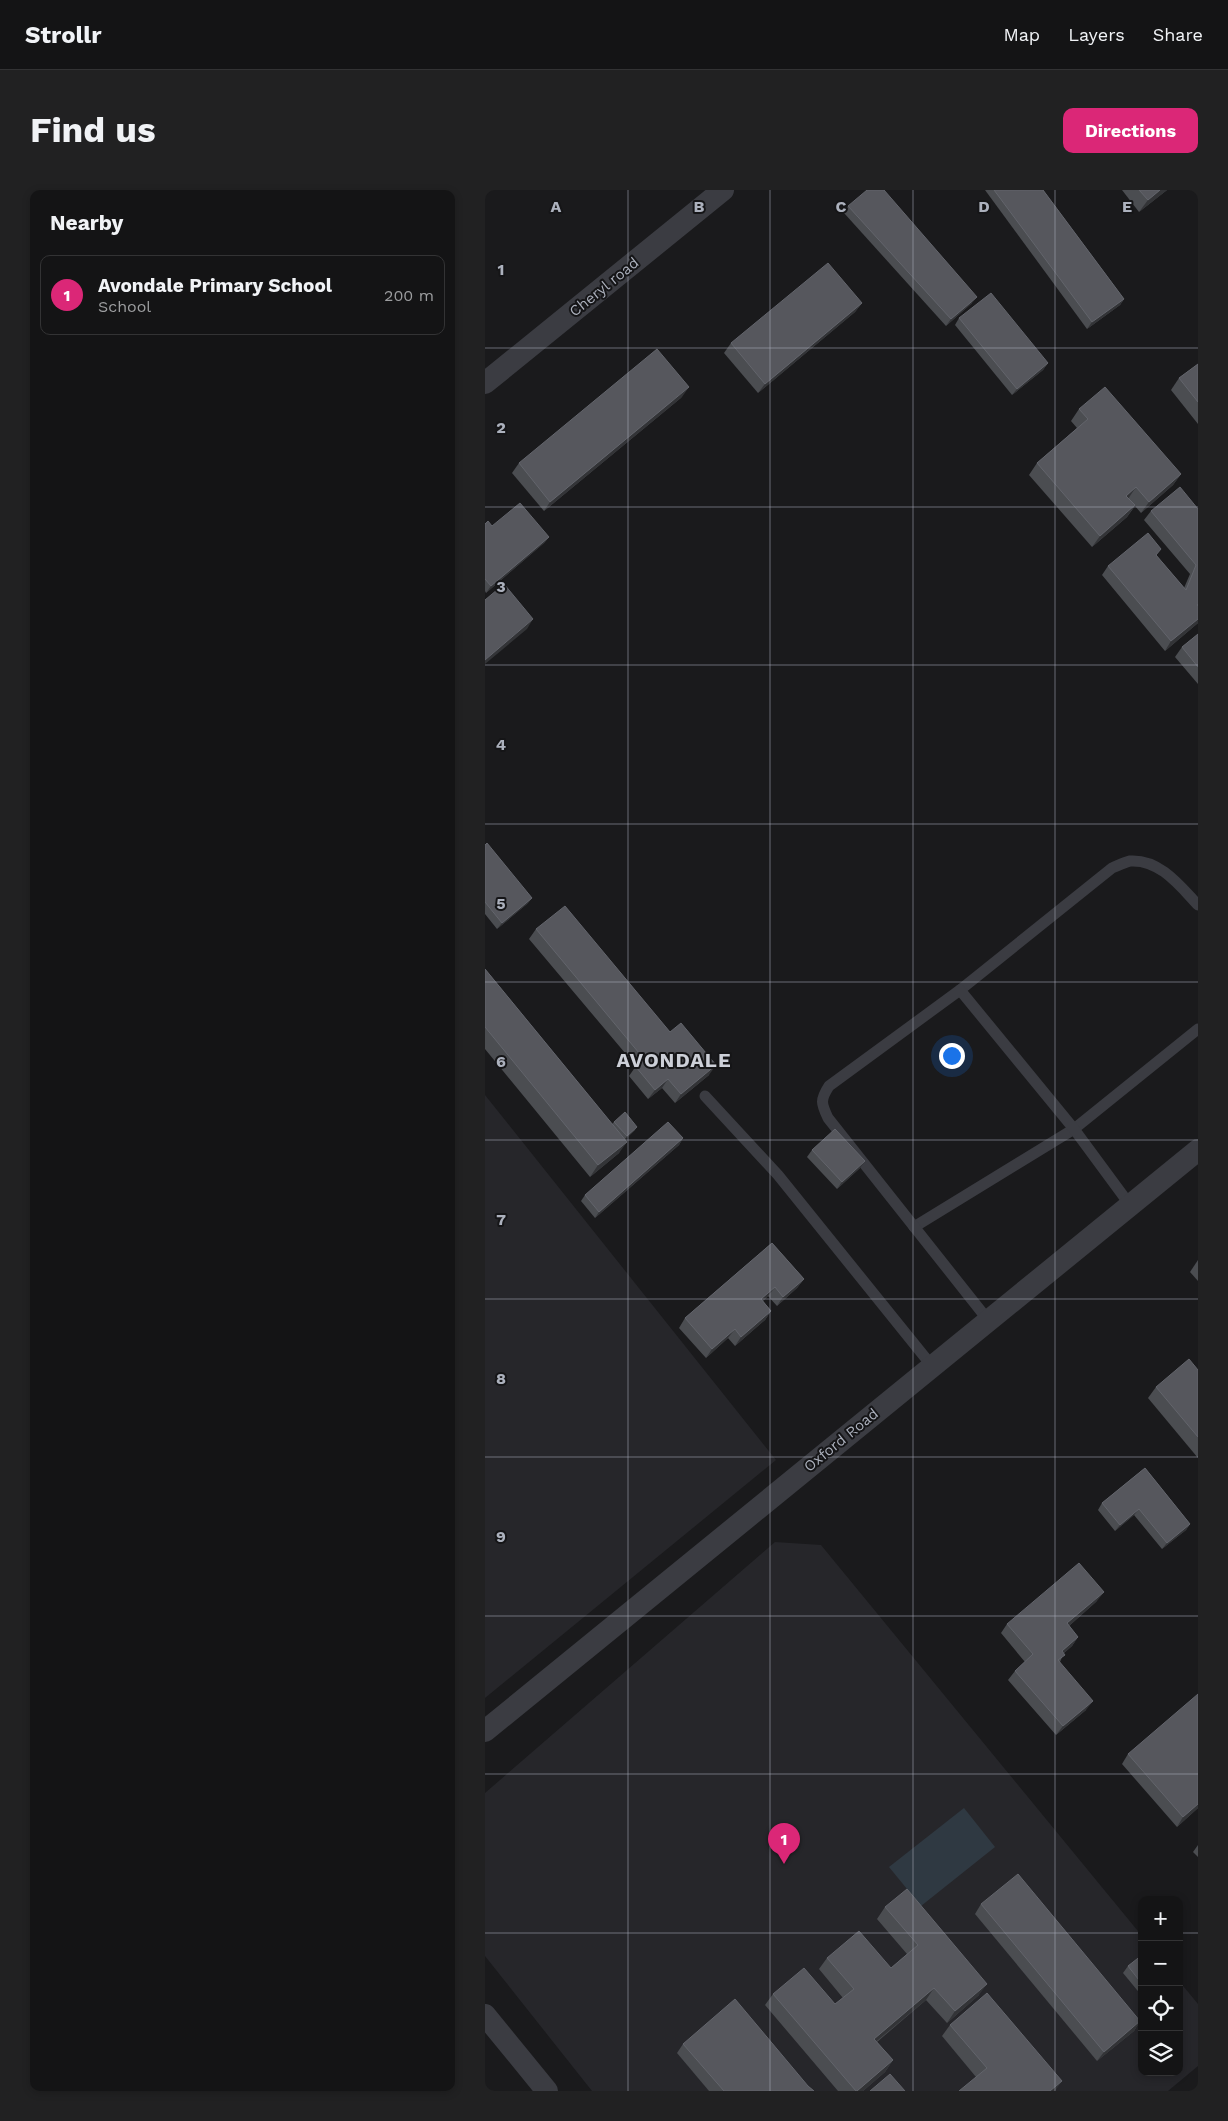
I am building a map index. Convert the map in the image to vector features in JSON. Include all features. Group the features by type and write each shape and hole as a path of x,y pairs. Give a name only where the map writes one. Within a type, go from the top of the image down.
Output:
{"street":[{"name":"Cheryl road","path":"485,383 723,190"},
{"name":"Oxford Road","path":"485,1731 1198,1150"},
{"path":"485,2015 547,2091"}],"lane":[{"path":"988,1320 828,1118 823,1107 822,1098 829,1086 960,990 1112,868 1130,861 1150,864 1171,876 1198,906"},
{"path":"960,990 1074,1129 1130,1205"},
{"path":"915,1226 1074,1129 1198,1028"},
{"path":"705,1096 778,1174 932,1366"}],"shaded area":[{"path":"485,1095 776,1460 485,1698"},
{"path":"775,1542 821,1545 1138,1931 1138,2076 1183,2076 1183,1986 1198,2004 1198,2066 1168,2091 592,2091 485,1956 485,1793"},
{"path":"964,1808 995,1847 921,1906 889,1867"}],"building":[{"path":"867,190 884,190 977,297 951,319 848,206"},
{"path":"994,190 1043,190 1124,299 1092,322"},
{"path":"1139,190 1160,190 1148,200"},
{"path":"828,263 862,303 765,384 731,343"},
{"path":"991,293 1048,363 1017,389 959,318"},
{"path":"657,349 689,387 550,502 519,463"},
{"path":"1198,364 1198,402 1179,378"},
{"path":"1105,387 1181,474 1149,502 1136,487 1126,496 1135,505 1100,536 1037,463 1088,419 1079,409"},
{"path":"1180,487 1198,509 1198,619 1171,641 1108,566 1148,533 1161,549 1156,555 1186,590 1196,565 1151,511"},
{"path":"520,503 549,537 491,586 485,579 485,524 488,521 492,526"},
{"path":"504,584 533,619 485,660 485,600"},
{"path":"1198,634 1198,667 1182,647"},
{"path":"487,843 532,898 502,923 485,902 485,845"},
{"path":"565,906 670,1032 681,1023 716,1065 681,1094 668,1079 655,1090 636,1067 644,1059 536,929"},
{"path":"485,969 627,1142 598,1165 485,1027"},
{"path":"625,1112 637,1127 627,1136 614,1122"},
{"path":"668,1122 683,1138 599,1212 585,1195"},
{"path":"835,1129 865,1161 842,1182 812,1150"},
{"path":"772,1243 804,1279 783,1297 775,1287 761,1299 771,1311 741,1337 735,1329 712,1349 685,1318"},
{"path":"1189,1359 1198,1370 1198,1437 1156,1387"},
{"path":"1145,1468 1190,1524 1167,1543 1139,1509 1120,1525 1102,1503"},
{"path":"1079,1563 1104,1592 1067,1623 1078,1637 1062,1651 1065,1655 1058,1660 1093,1701 1063,1726 1015,1671 1033,1654 1007,1624"},
{"path":"1198,1694 1198,1804 1183,1817 1128,1754"},
{"path":"1018,1874 1138,2019 1138,2023 1104,2052 981,1904"},
{"path":"907,1889 987,1984 955,2011 934,1988 874,2039 893,2060 856,2091 773,1994 804,1968 835,2004 854,1989 827,1958 859,1931 891,1968 918,1945 885,1907"},
{"path":"1138,1958 1138,1979 1128,1966"},
{"path":"987,1993 1062,2081 1050,2091 959,2091 987,2068 950,2025"},
{"path":"735,1999 814,2091 724,2091 683,2044"},
{"path":"890,2074 905,2091 870,2091"}],"place":[{"name":"Avondale Primary School","path":"784,1864"}],"district":[{"name":"AVONDALE","path":"674,1060"}]}
